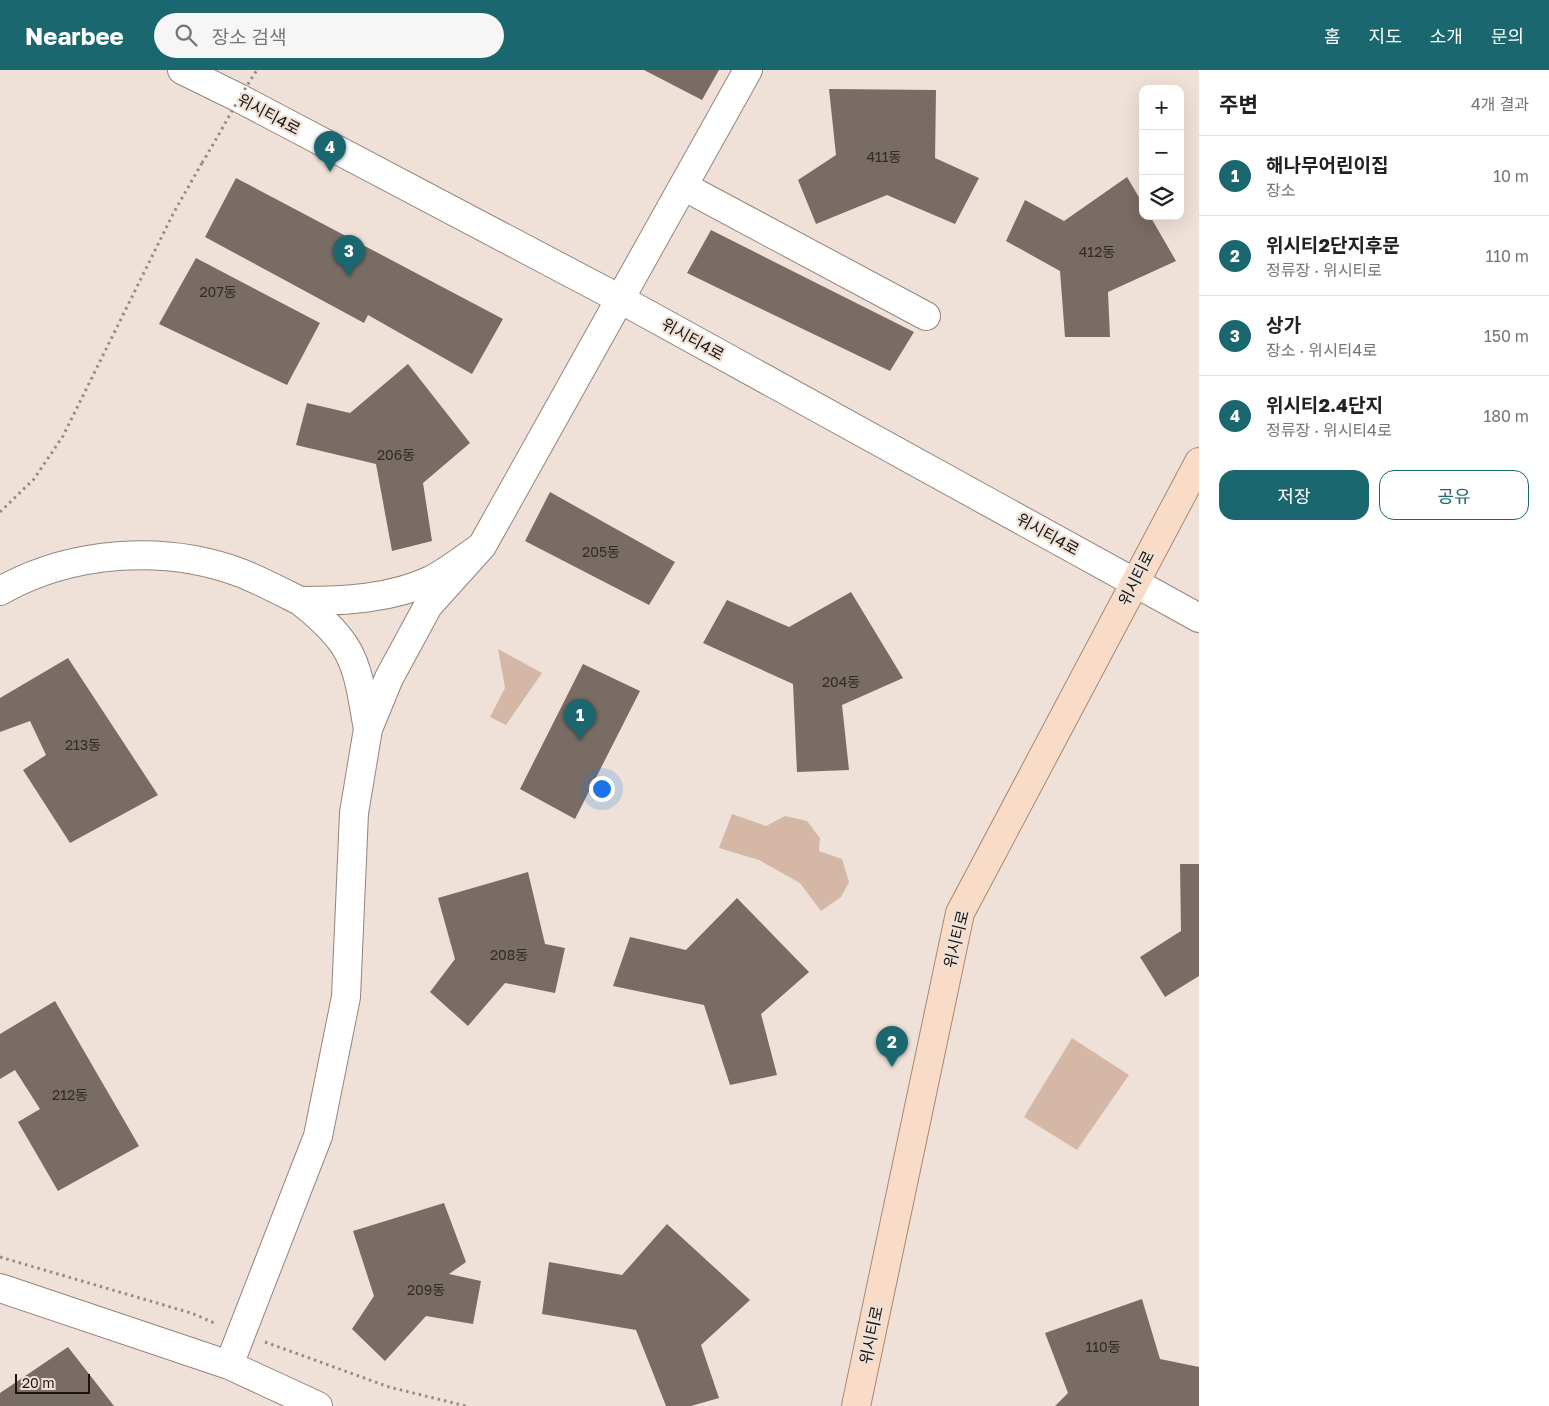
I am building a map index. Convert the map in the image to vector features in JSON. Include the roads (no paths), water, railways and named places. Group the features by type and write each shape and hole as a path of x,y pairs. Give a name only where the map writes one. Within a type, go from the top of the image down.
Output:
{"main road":[{"name":"위시티로","path":"856,1406 960,913 1199,462"}],"street":[{"name":"위시티4로","path":"182,70 239,98 620,299 1199,618"},
{"path":"229,1365 318,1136 346,997 354,813 368,729 389,678 428,606 482,546 748,70"},
{"path":"683,186 926,316"},
{"path":"300,601 370,597 392,594 413,588 433,579 482,546"},
{"path":"0,591 57,566 105,557 152,556 182,558 240,573 300,601 321,618 340,638 349,654 360,684 368,729"},
{"path":"0,1288 229,1365 318,1406"}],"place":[{"name":"위시티2.4단지","path":"330,172"},
{"name":"상가","path":"349,276"},
{"name":"해나무어린이집","path":"580,740"},
{"name":"위시티2단지후문","path":"892,1067"}]}
